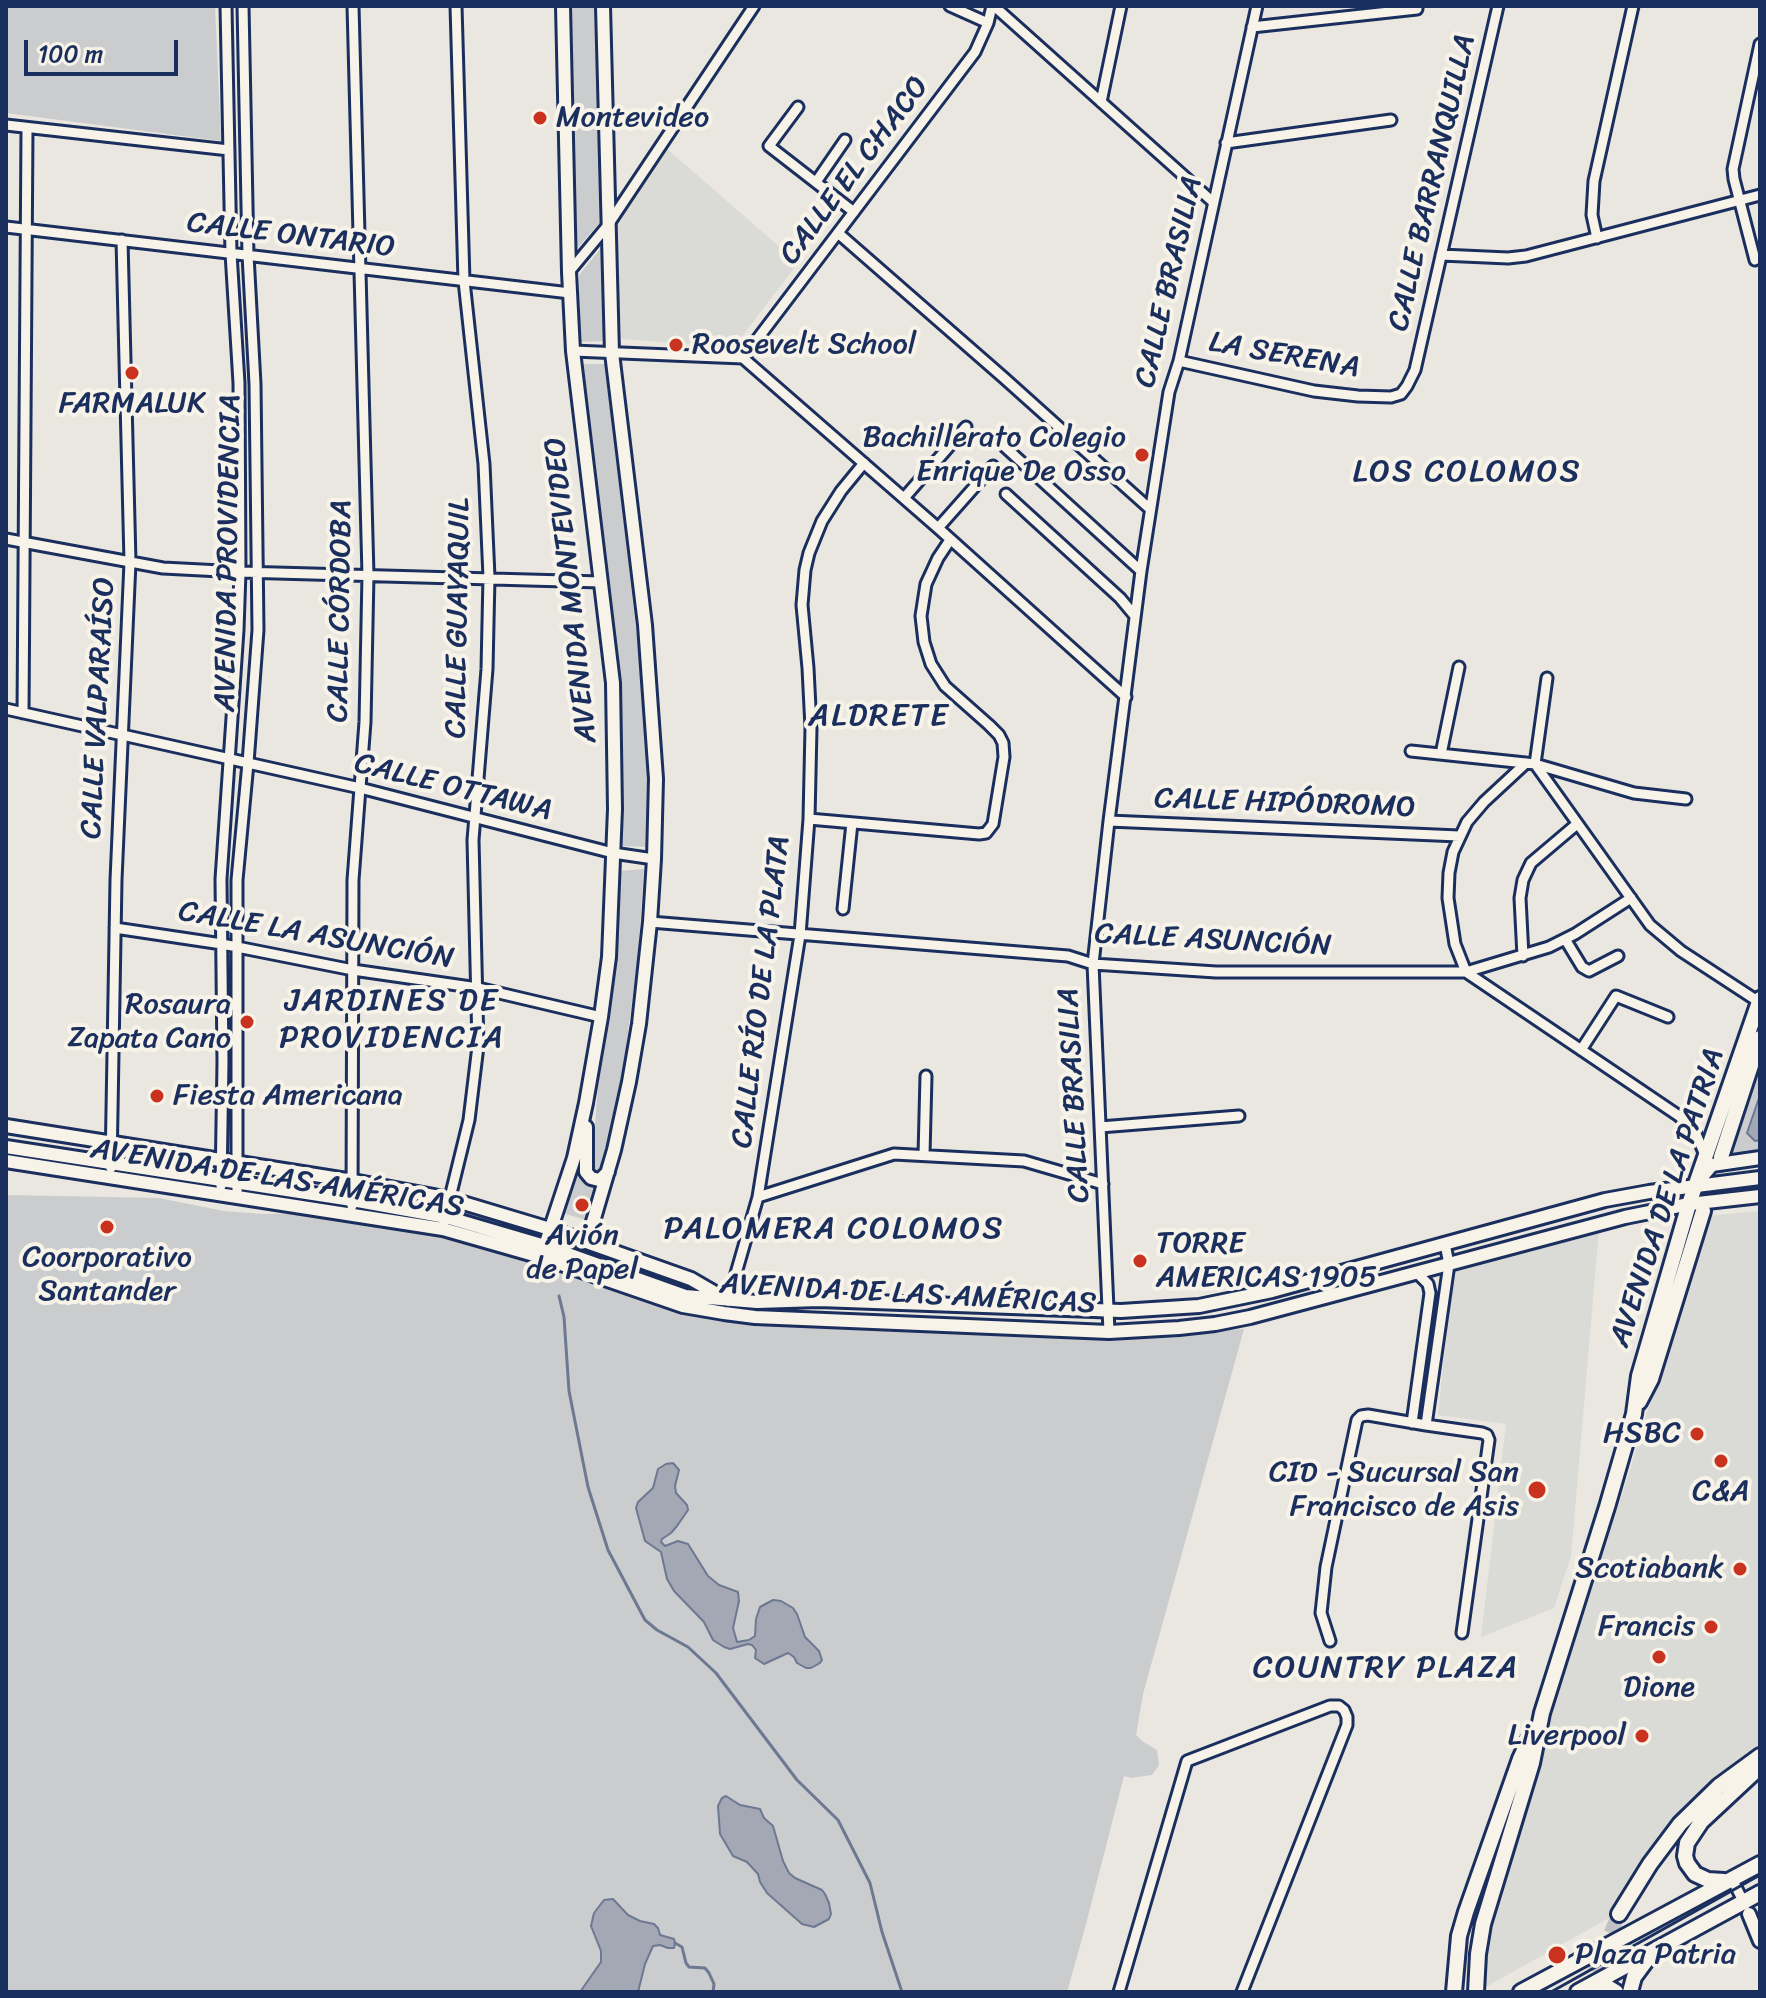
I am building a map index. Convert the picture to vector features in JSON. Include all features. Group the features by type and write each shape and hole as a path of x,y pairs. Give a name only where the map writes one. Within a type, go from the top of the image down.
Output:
{"main road":[{"name":"AVENIDA MONTEVIDEO","path":"543,1251 574,1158 601,1017 609,957 615,809 613,683 573,351 563,6"},
{"path":"587,1242 609,1169 639,1024 650,922 656,779 645,625 612,353 603,6"},
{"name":"AVENIDA DE LA PATRIA","path":"1476,1992 1483,1924 1532,1763 1542,1713 1634,1414 1651,1379 1696,1207 1696,1185 1760,1001"},
{"name":"AVENIDA DE LA PATRIA","path":"1721,1157 1760,1038"},
{"path":"586,1103 586,1172 591,1178 599,1180 606,1176 609,1169"},
{"name":"AVENIDA DE LAS AMÉRICAS","path":"6,1126 450,1199 550,1229 691,1279 728,1301"},
{"name":"AVENIDA DE LAS AMÉRICAS","path":"6,1147 111,1171"},
{"path":"1696,1185 1712,1165 1760,1158"},
{"name":"AVENIDA DE LAS AMÉRICAS","path":"6,1161 111,1171 221,1187 352,1216 444,1223"},
{"name":"AVENIDA DE LAS AMÉRICAS","path":"237,1190 352,1200 543,1251 685,1296 757,1302 819,1300 1121,1311 1199,1306 1272,1291 1605,1200 1760,1178"},
{"name":"AVENIDA DE LAS AMÉRICAS","path":"543,1251 683,1306 724,1313 755,1317 1125,1332 1215,1324 1250,1317 1625,1217 1760,1196"},
{"path":"1125,1332 1138,1317 1153,1308"},
{"path":"1454,1992 1459,1936 1466,1912 1520,1759 1542,1713"},
{"path":"1619,1914 1680,1824 1719,1786 1760,1756"},
{"path":"1732,1879 1713,1881 1695,1874 1687,1863 1686,1849 1689,1838 1701,1822 1760,1767"},
{"path":"1521,1992 1760,1864"},
{"path":"1578,1992 1746,1908 1760,1893"},
{"path":"1746,1908 1760,1941"},
{"path":"1630,1992 1638,1971 1657,1950"},
{"path":"1593,1984 1616,1992"}],"street":[{"name":"AVENIDA PROVIDENCIA","path":"221,1187 221,879 240,572 239,383 231,253 226,6"},
{"name":"AVENIDA PROVIDENCIA","path":"237,1190 237,880 258,630 255,384 248,255 243,6"},
{"name":"CALLE CÓRDOBA","path":"352,1216 353,880 368,649 353,6"},
{"name":"CALLE GUAYAQUIL","path":"444,1223 469,1120 478,1046 474,817 487,669 489,577 484,464 464,281 456,6"},
{"path":"569,272 608,225 754,6"},
{"path":"950,6 988,23"},
{"path":"993,6 1213,202"},
{"name":"CALLE EL CHACO","path":"743,358 975,52 993,6"},
{"path":"1101,102 1121,6"},
{"name":"CALLE BRASILIA","path":"1109,1332 1093,964 1135,616 1169,392 1179,361 1257,6"},
{"name":"CALLE BARRANQUILLA","path":"1415,370 1498,6"},
{"path":"1597,238 1592,215 1594,181 1633,6"},
{"path":"1252,27 1417,9"},
{"path":"1755,260 1734,179 1734,157 1760,44"},
{"path":"798,107 769,146 854,212"},
{"path":"1226,143 1391,120"},
{"path":"6,125 229,150"},
{"path":"23,713 27,129"},
{"path":"816,182 845,140"},
{"path":"1441,255 1517,258 1760,195"},
{"name":"CALLE ONTARIO","path":"6,227 570,293"},
{"path":"838,233 1150,509"},
{"name":"CALLE VALPARAÍSO","path":"111,1171 116,880 130,562 122,240"},
{"path":"573,351 743,358 1126,697"},
{"name":"LA SERENA","path":"1179,361 1314,391 1391,397 1401,394 1415,370"},
{"path":"904,498 966,427"},
{"path":"1005,447 1141,571"},
{"name":"CALLE RÍO DE LA PLATA","path":"728,1301 758,1197 800,935 809,819 810,707 802,605 805,570 822,521 864,463"},
{"path":"938,528 993,466"},
{"path":"1006,494 1120,598 1135,616"},
{"path":"6,539 163,568 601,582"},
{"path":"809,819 979,834 990,830 1003,743 989,725 945,686 931,664 924,642 921,616 926,584 950,540"},
{"path":"1441,754 1459,667"},
{"path":"1547,678 1531,764 1484,802 1467,822 1453,852 1448,898 1455,944 1466,972 1679,1116 1696,1134 1705,1159"},
{"name":"CALLE OTTAWA","path":"6,709 360,788 613,853 654,859"},
{"path":"1411,751 1531,764 1634,793 1686,799"},
{"path":"1531,764 1553,787 1650,925 1681,951 1760,1001"},
{"name":"CALLE HIPÓDROMO","path":"1109,821 1459,836"},
{"path":"843,909 852,823"},
{"path":"1523,956 1520,898 1523,880 1531,863 1577,824"},
{"name":"CALLE ASUNCIÓN","path":"650,922 1068,956 1093,964 1216,972 1466,972 1523,956 1565,939 1631,898"},
{"name":"CALLE LA ASUNCIÓN","path":"115,928 222,944 353,970 478,988 601,1017"},
{"path":"1565,939 1582,967 1589,971 1618,956"},
{"path":"1581,1050 1616,996 1668,1017"},
{"path":"924,1155 926,1076"},
{"path":"1100,1127 1239,1116"},
{"path":"758,1197 894,1154 1024,1161 1103,1184"},
{"path":"1426,1425 1449,1264 1445,1244"},
{"path":"1412,1423 1430,1293 1428,1284 1416,1272"},
{"path":"1422,1356 1435,1358"},
{"path":"1330,1641 1321,1613 1326,1567 1357,1420 1368,1415 1487,1435 1489,1440 1462,1633"},
{"path":"1119,1992 1187,1761 1330,1706 1339,1706 1347,1717 1347,1725 1242,1992"},
{"path":"1732,1879 1746,1908"}],"shaded area":[{"path":"6,6 215,6 221,141 6,113"},
{"path":"571,6 599,6 602,220 574,252"},
{"path":"665,147 798,263 734,347 621,339 615,222"},
{"path":"601,248 605,341 580,342 579,275"},
{"path":"583,364 605,364 642,681 648,847 619,846 619,680"},
{"path":"644,869 638,956 624,1062 599,1172 594,1174 589,1168 600,1060 615,976 619,871"},
{"path":"1760,1064 1760,1152 1731,1154"},
{"path":"1760,1095 1760,1140 1755,1141 1747,1133"},
{"path":"581,1159 583,1178 588,1183 597,1184 587,1220 565,1214"},
{"path":"6,1195 159,1198 224,1211 263,1214 392,1211 429,1218 484,1246 540,1261 683,1314 1056,1338 1148,1336 1244,1329 1143,1694 1136,1735 1157,1750 1159,1765 1152,1775 1124,1776 1067,1992 6,1992"},
{"name":"Plaza Patria","path":"1760,1211 1760,1750 1691,1809 1686,1804 1642,1858 1611,1917 1484,1988 1494,1910 1509,1869 1501,1867 1628,1476 1706,1216"},
{"name":"CID - Sucursal San Francisco de Asis","path":"1599,1229 1571,1556 1554,1608 1481,1637 1506,1424 1438,1415 1453,1271"},
{"path":"673,1463 679,1470 676,1493 688,1510 661,1542 665,1546 678,1541 688,1544 708,1576 719,1585 738,1592 733,1628 737,1642 755,1636 760,1607 773,1600 781,1601 797,1614 805,1637 819,1651 820,1663 806,1668 788,1653 764,1664 755,1658 756,1650 752,1645 730,1649 724,1647 713,1640 704,1622 674,1591 667,1579 661,1552 645,1541 636,1508 653,1488 658,1469"},
{"path":"726,1796 740,1805 760,1809 773,1826 789,1873 825,1894 831,1914 829,1919 814,1927 802,1924 767,1893 758,1874 747,1862 733,1856 720,1834 718,1806"},
{"path":"613,1899 628,1915 654,1924 660,1935 674,1939 674,1948 653,1946 638,1992 580,1992 601,1962 601,1951 591,1926 594,1913 604,1900"}],"waterway":[{"path":"561,1241 617,1262"},
{"path":"559,1296 564,1317 569,1391 588,1487 608,1550 645,1620 688,1647 716,1673 797,1780 838,1820 870,1883 902,1992"},
{"path":"675,1943 682,1947 689,1967 705,1968 709,1973 714,1984 713,1992"}],"tunnel":[{"path":"1703,1211 1721,1157"},
{"path":"1588,1992 1619,1914"}],"railway":[{"path":"1551,1992 1760,1875"}],"place":[{"name":"Montevideo","path":"540,118"},
{"name":"Roosevelt School","path":"676,345"},
{"name":"FARMALUK","path":"132,373"},
{"name":"Bachillerato Colegio Enrique De Osso","path":"1142,455"},
{"name":"Rosaura Zapata Cano","path":"247,1022"},
{"name":"Fiesta Americana","path":"157,1096"},
{"name":"Avión de Papel","path":"582,1205"},
{"name":"Coorporativo Santander","path":"107,1227"},
{"name":"TORRE AMERICAS 1905","path":"1140,1261"},
{"name":"HSBC","path":"1697,1434"},
{"name":"C&A","path":"1721,1461"},
{"name":"CID - Sucursal San Francisco de Asis","path":"1537,1490"},
{"name":"Scotiabank","path":"1740,1569"},
{"name":"Francis","path":"1711,1627"},
{"name":"Dione","path":"1659,1657"},
{"name":"Liverpool","path":"1642,1736"},
{"name":"Plaza Patria","path":"1557,1955"}],"district":[{"name":"LOS COLOMOS","path":"1467,473"},
{"name":"ALDRETE","path":"879,717"},
{"name":"JARDINES DE PROVIDENCIA","path":"392,1020"},
{"name":"PALOMERA COLOMOS","path":"834,1230"},
{"name":"COUNTRY PLAZA","path":"1386,1669"}]}
